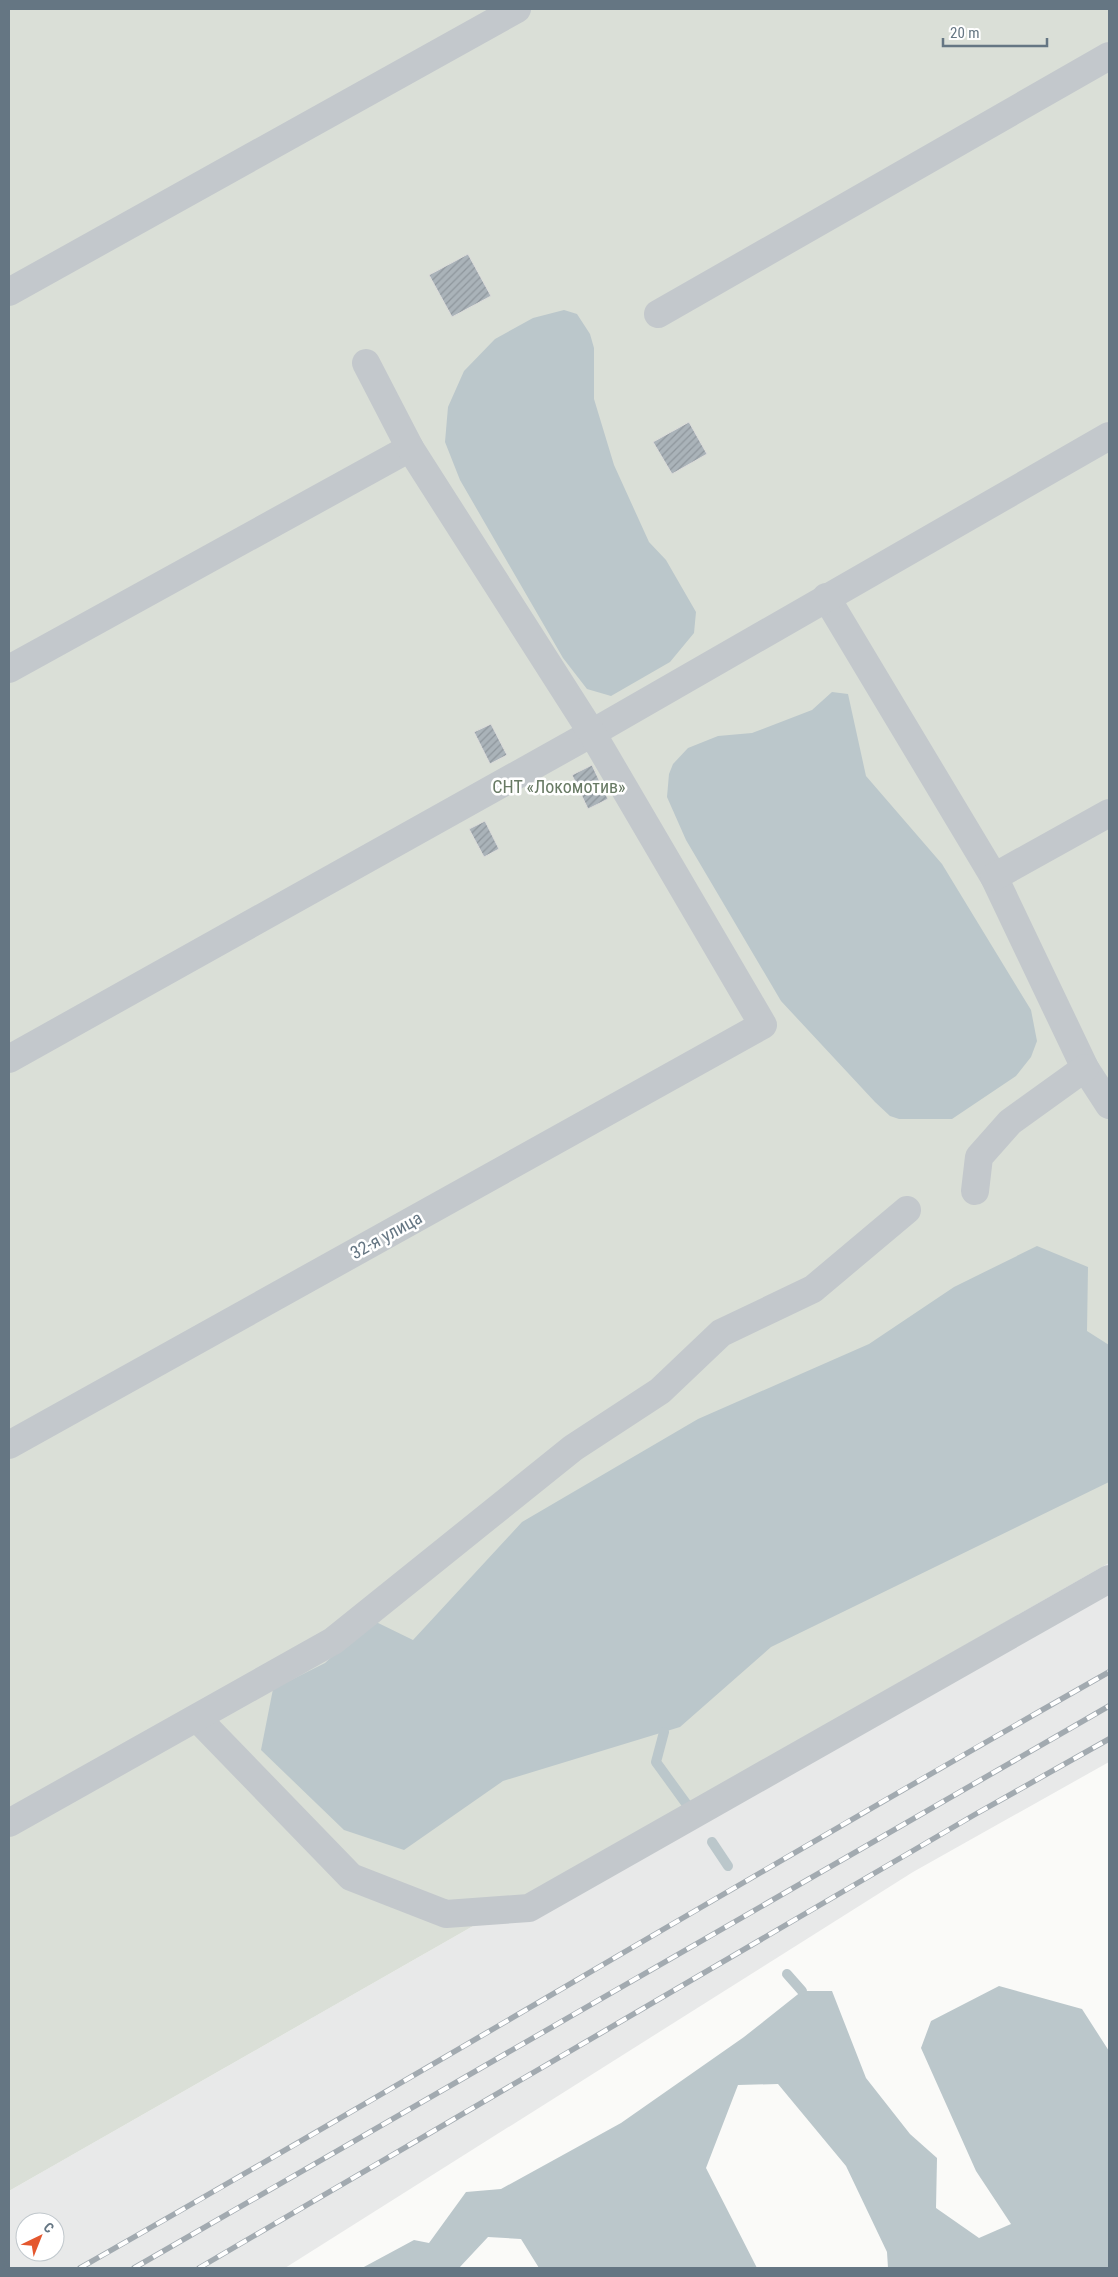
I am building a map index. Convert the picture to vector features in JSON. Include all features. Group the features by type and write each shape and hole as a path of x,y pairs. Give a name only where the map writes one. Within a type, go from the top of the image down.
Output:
{"street":[{"path":"9,292 517,9"},
{"path":"658,314 1109,56"},
{"path":"366,363 410,448 592,732"},
{"path":"9,1059 592,732 1109,436"},
{"path":"9,670 410,448"},
{"path":"826,597 994,877 1085,1068 1109,1105"},
{"name":"32-я улица","path":"9,1445 763,1025 592,732"},
{"path":"994,877 1109,813"},
{"path":"975,1191 979,1157 1010,1122 1085,1068"},
{"path":"9,1823 333,1641 573,1448 660,1391 722,1333 813,1289 907,1210"},
{"path":"197,1718 352,1876 446,1914 528,1908 1109,1579"}],"shaded area":[{"path":"564,310 577,314 590,334 594,348 594,399 614,465 649,542 666,560 696,612 694,633 670,662 611,696 587,689 563,658 460,480 445,442 448,407 464,371 495,339 533,318"},
{"path":"832,692 848,694 866,776 942,864 1031,1010 1037,1041 1031,1057 1016,1076 952,1119 899,1119 890,1116 781,1001 686,840 667,797 669,774 673,764 688,748 718,736 752,733 812,710"},
{"path":"1037,1246 1088,1267 1087,1331 1109,1345 1109,1482 771,1647 680,1727 503,1781 404,1850 344,1830 261,1750 273,1689 325,1663 372,1620 413,1640 522,1522 698,1419 869,1344 954,1287"},
{"path":"1109,1563 1109,1762 913,1872 285,2268 9,2268 9,2191"},
{"path":"999,1986 1082,2009 1109,2051 1109,2268 888,2268 887,2252 846,2166 778,2084 738,2085 706,2168 757,2268 539,2268 521,2239 488,2237 459,2268 362,2268 414,2240 429,2243 466,2192 501,2189 621,2123 744,2037 802,1991 832,1991 866,2078 910,2134 937,2158 936,2208 979,2238 1011,2224 976,2171 921,2048 931,2021"}],"green space":[{"name":"СНТ «Локомотив»","path":"9,9 1109,9 1109,1563 9,2191"}],"building":[{"path":"468,254 491,296 452,317 429,275"},
{"path":"689,422 707,454 672,474 653,442"},
{"path":"491,724 507,755 490,764 474,732"},
{"path":"592,765 608,799 588,809 572,775"},
{"path":"485,821 499,849 484,857 469,829"}],"waterway":[{"path":"664,1732 656,1762 693,1813"},
{"path":"712,1842 728,1866"},
{"path":"787,1974 802,1991"}],"railway":[{"path":"80,2268 1109,1672"},
{"path":"134,2268 1109,1706"},
{"path":"199,2268 974,1815 1109,1739"}]}
